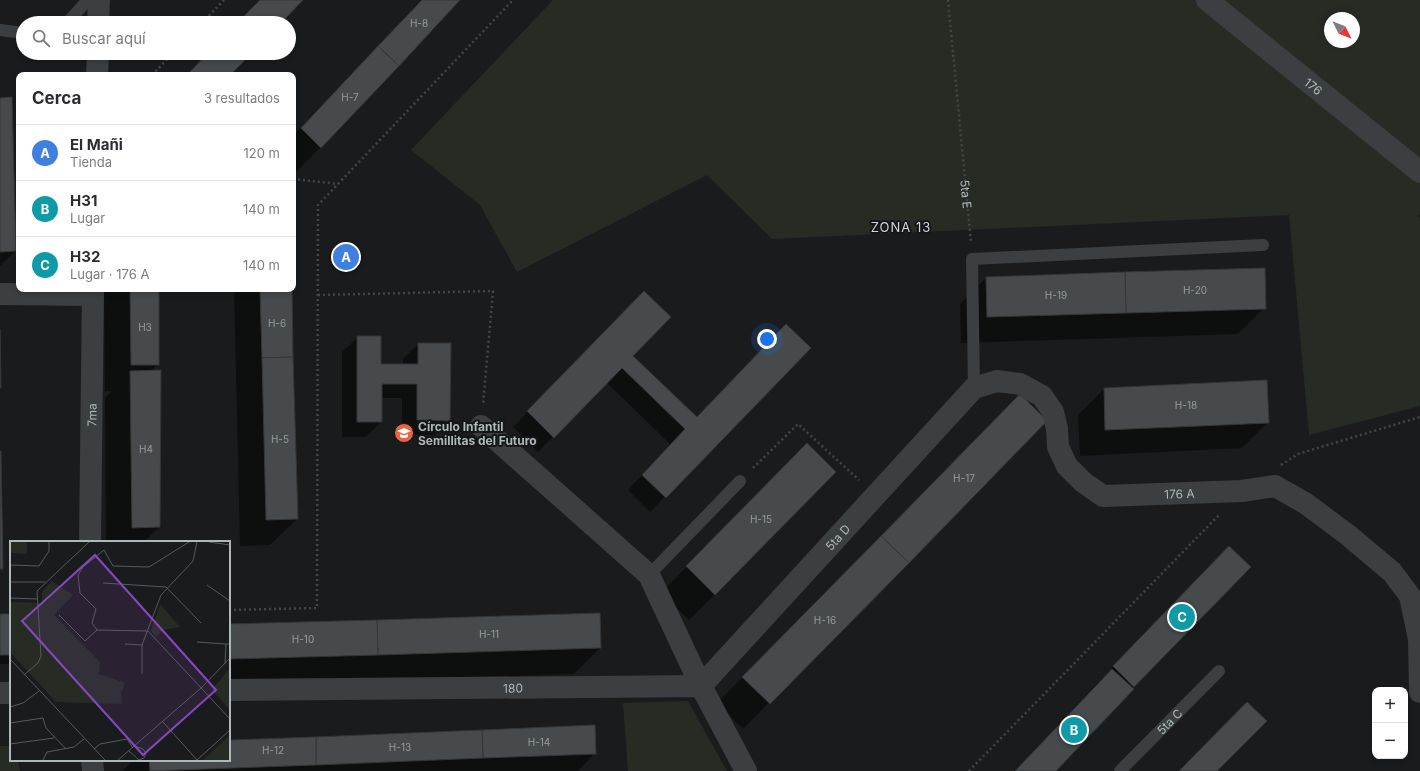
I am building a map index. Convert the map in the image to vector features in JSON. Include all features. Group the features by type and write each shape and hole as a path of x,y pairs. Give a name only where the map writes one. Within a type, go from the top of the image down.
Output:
{"street":[{"path":"98,16 99,0"},
{"name":"176","path":"1208,0 1420,172"},
{"path":"98,60 98,72"},
{"path":"0,294 93,292"},
{"name":"7ma","path":"90,541 93,292"},
{"name":"176 A","path":"974,388 997,381 1020,384 1042,396 1053,412 1058,447 1067,466 1083,482 1103,496 1242,491 1275,486 1305,503 1348,535 1392,572 1410,596 1419,639 1420,692"},
{"name":"5ta D","path":"701,686 974,388"},
{"path":"481,426 649,575 701,686 746,771"},
{"name":"180","path":"230,690 701,686"},
{"path":"92,761 93,771"}],"lane":[{"path":"73,16 86,2 99,0"},
{"path":"0,30 16,32"},
{"path":"974,388 972,259 1262,245"},
{"path":"649,575 740,481"},
{"name":"5ta C","path":"1120,771 1219,671"}],"path":[{"path":"209,16 224,0"},
{"path":"230,610 317,608 318,205 513,0"},
{"name":"5ta E","path":"948,0 972,259"},
{"path":"155,72 166,60"},
{"path":"296,180 338,184"},
{"path":"318,295 493,291 481,426"},
{"path":"1279,466 1298,454 1420,417"},
{"path":"740,481 798,424 876,495"},
{"path":"969,771 1242,491"}],"shaded area":[{"path":"553,0 1420,0 1420,214 1418,216 1420,218 1420,406 1309,435 1289,215 772,239 707,175 517,272 480,205 411,150"},
{"path":"688,701 727,771 628,771 623,703"},
{"path":"0,746 10,746 10,761 18,761 20,771 0,771"}],"building":[{"path":"260,0 303,0 288,16 244,16"},
{"path":"422,0 460,0 399,66 378,46"},
{"path":"378,46 399,66 321,148 301,128"},
{"path":"201,60 245,60 233,72 190,72"},
{"path":"12,97 16,251 0,252 0,98"},
{"path":"1265,268 1266,309 1126,313 1125,272"},
{"path":"1125,272 1126,313 987,317 986,277"},
{"path":"644,291 671,317 633,356 697,417 786,324 811,348 666,498 642,475 685,429 622,368 554,438 527,411"},
{"path":"130,292 159,292 159,365 131,365"},
{"path":"260,292 292,292 293,357 262,358"},
{"path":"0,329 1,388 0,388"},
{"path":"357,336 381,336 381,364 418,364 418,343 451,343 450,421 417,420 417,384 382,384 382,422 357,422"},
{"path":"293,357 298,519 266,520 262,358"},
{"path":"161,370 160,527 132,528 130,371"},
{"path":"1267,380 1269,423 1105,430 1104,388"},
{"path":"1020,394 1047,421 909,563 881,536"},
{"path":"807,443 836,472 715,595 686,566"},
{"path":"1,451 3,569 0,569"},
{"path":"881,536 909,563 770,704 742,677"},
{"path":"1229,546 1251,567 1134,687 1113,666"},
{"path":"600,613 601,648 378,655 377,620"},
{"path":"0,614 10,614 10,655 0,655"},
{"path":"377,620 378,655 230,659 230,624"},
{"path":"1112,669 1134,689 1056,771 1015,771"},
{"path":"1247,702 1267,721 1217,771 1179,771"},
{"path":"595,725 596,754 483,758 482,730"},
{"path":"482,730 483,758 316,765 316,737"},
{"path":"316,737 316,765 150,771 149,761 230,761 230,740"}],"place":[{"name":"El Mañi","path":"346,257"},
{"name":"Círculo Infantil Semillitas del Futuro","path":"404,433"},
{"name":"H32","path":"1182,617"},
{"name":"H31","path":"1074,730"}],"district":[{"name":"ZONA 13","path":"901,227"}]}
